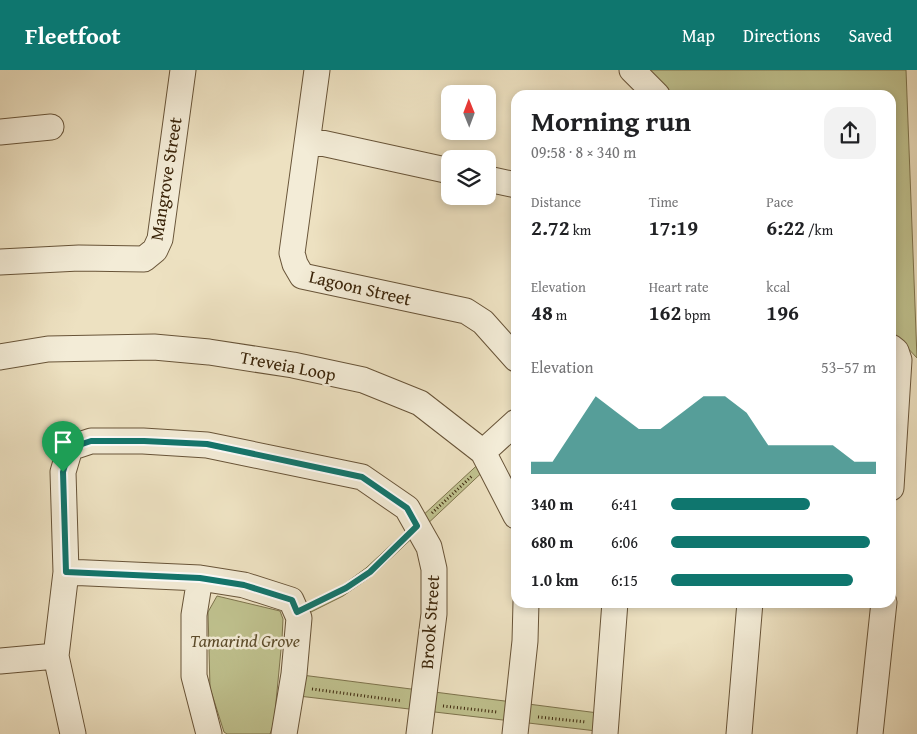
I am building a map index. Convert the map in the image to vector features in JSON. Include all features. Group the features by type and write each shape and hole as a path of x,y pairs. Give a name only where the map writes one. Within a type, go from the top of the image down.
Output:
{"street":[{"name":"Mangrove Street","path":"0,262 79,258 144,259 155,250 160,239 183,70"},
{"name":"Lagoon Street","path":"317,70 292,253 295,264 302,276 466,311 483,322 511,353"},
{"path":"632,70 652,90"},
{"path":"0,132 51,127"},
{"path":"308,140 441,169"},
{"path":"496,181 511,184"},
{"name":"Treveia Loop","path":"0,357 48,350 154,347 210,352 293,365 363,380 420,403 486,456 511,506"},
{"path":"896,351 899,360 896,408"},
{"path":"486,456 511,428"},
{"name":"Brook Street","path":"73,734 56,656 66,572 63,472 70,448 91,441 144,441 207,444 362,477 407,508 429,547 434,569 434,614 419,734"},
{"path":"66,572 200,578 244,585 292,600 299,618 292,686 284,734"},
{"path":"200,578 194,615 194,676 203,716 210,734"},
{"path":"516,724 525,641 526,608"},
{"path":"605,729 615,608"},
{"path":"738,734 749,608"},
{"path":"870,734 883,608"},
{"path":"0,661 56,656"}],"path":[{"path":"297,612 346,588 370,572 486,456"},
{"path":"292,686 423,704 516,724 605,729"}],"green space":[{"path":"650,70 906,70 917,358 896,335 896,90 668,90"},
{"path":"486,457 490,465 372,576 343,596 299,618 295,608 336,590 366,568"},
{"name":"Tamarind Grove","path":"217,596 280,611 283,619 282,639 274,723 270,734 227,734 224,732 210,688 208,612"},
{"path":"294,674 606,714 605,732 290,695"}],"route":[{"path":"91,441 207,444 362,477 407,508 417,526 370,572 346,588 297,612 292,600 244,585 200,578 66,572 63,472 70,448 91,441"}]}
